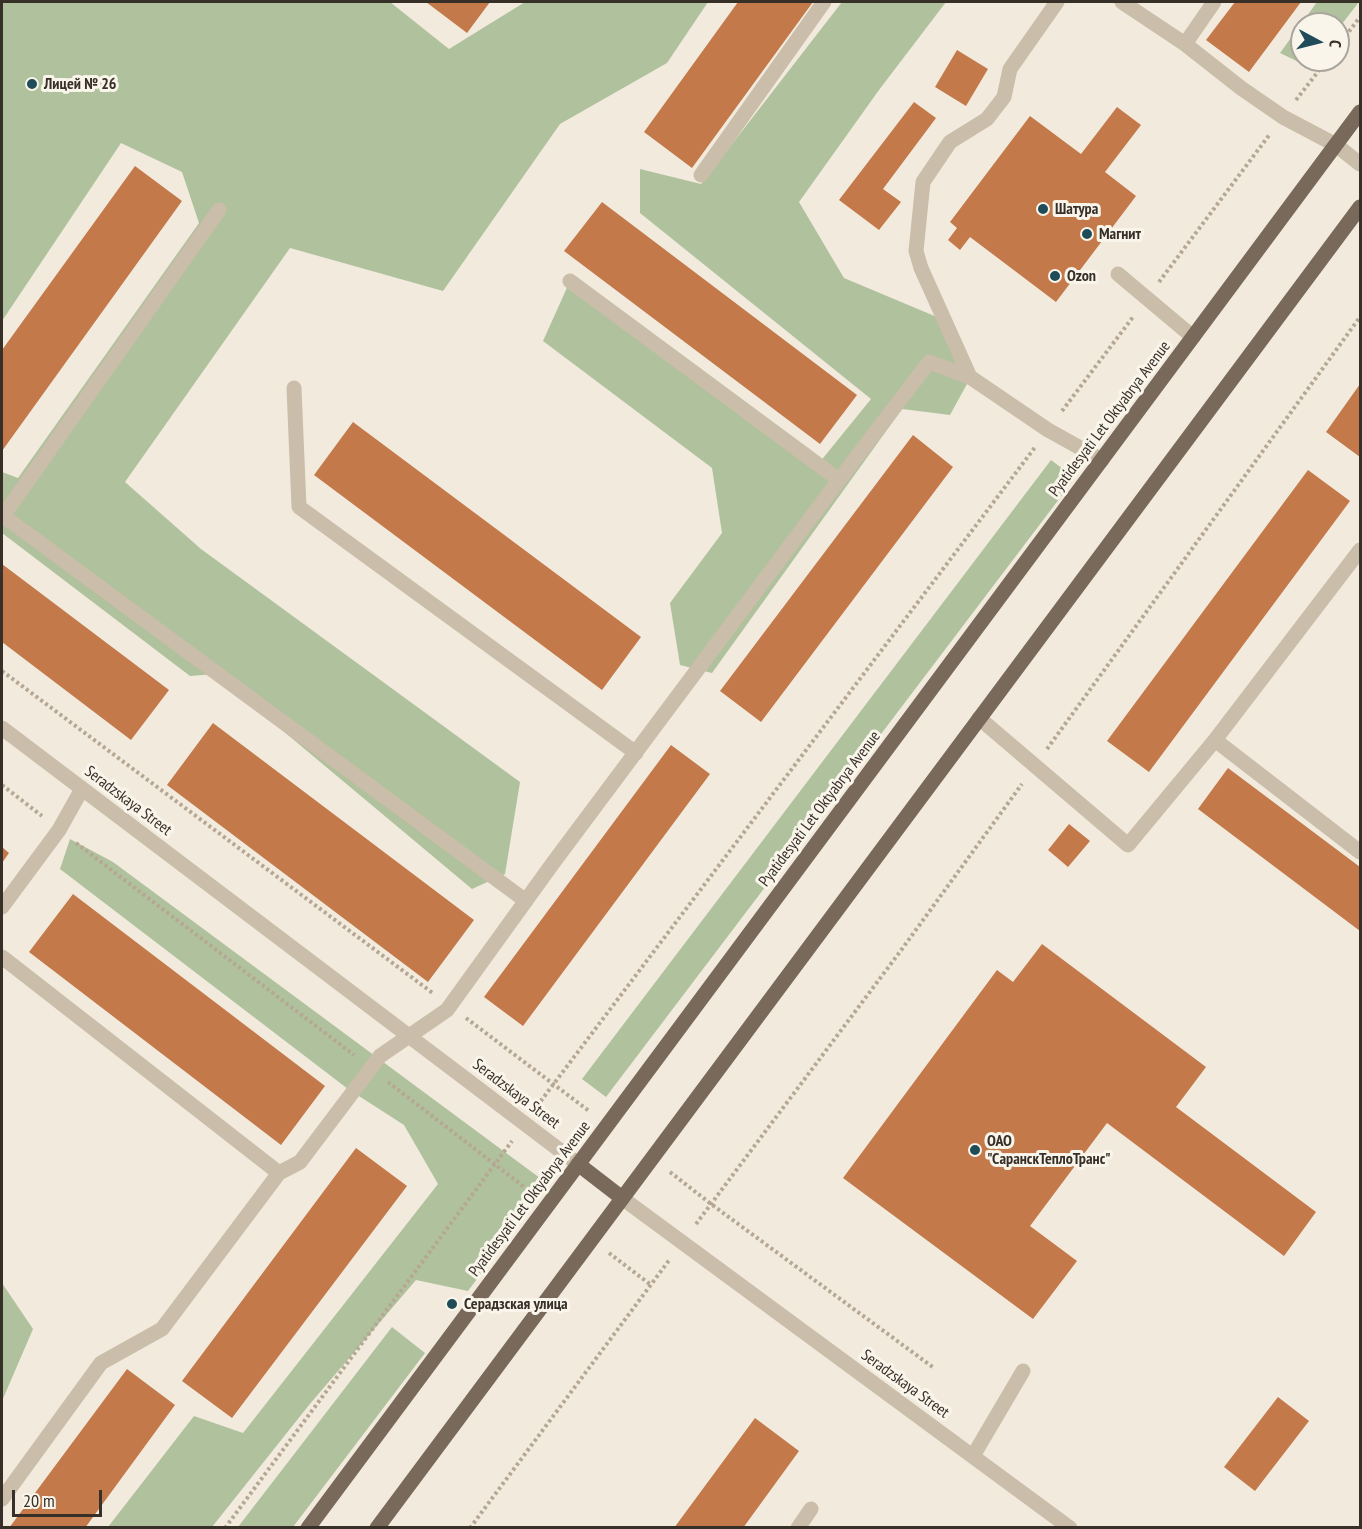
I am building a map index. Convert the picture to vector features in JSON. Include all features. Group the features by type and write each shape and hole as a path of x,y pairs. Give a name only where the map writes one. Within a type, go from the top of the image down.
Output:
{"main road":[{"name":"Pyatidesyati Let Oktyabrya Avenue","path":"308,1527 1360,112"},
{"path":"377,1527 1360,207"},
{"name":"Seradzskaya Street","path":"578,1164 622,1198"}],"street":[{"path":"701,175 824,2"},
{"path":"969,377 921,268 916,251 922,182 950,142 987,119 1004,97 1010,69 1057,2"},
{"path":"1122,2 1185,44 1282,117 1336,145 1360,164"},
{"path":"1185,44 1214,2"},
{"path":"219,210 2,516 526,901"},
{"path":"1118,274 1193,337"},
{"path":"570,281 839,480"},
{"path":"2,1499 101,1363 162,1329 279,1173 300,1162 380,1056 447,1010 929,362 969,377 1048,430 1102,460"},
{"path":"294,388 299,507 636,753"},
{"path":"979,718 1128,846 1215,740 1360,550"},
{"name":"Seradzskaya Street","path":"2,728 578,1164"},
{"path":"1215,740 1360,852"},
{"path":"2,907 59,830 82,789"},
{"path":"2,957 279,1173"},
{"name":"Seradzskaya Street","path":"622,1198 1070,1527"},
{"path":"973,1456 1023,1371"},
{"path":"798,1527 811,1509"}],"path":[{"path":"1350,30 1360,16"},
{"path":"1155,288 1318,72"},
{"path":"225,1527 496,1164 524,1123 1133,316"},
{"path":"902,949 1360,317"},
{"path":"2,671 607,1125"},
{"path":"2,785 496,1164"},
{"path":"652,1158 934,1368"}],"green space":[{"path":"2,2 390,2 449,49 525,2 708,2 667,63 560,124 443,291 290,248 125,482 201,549 520,782 505,874 472,889 215,674 190,676 2,533 2,472 18,478 199,223 182,172 121,143 2,321"},
{"path":"842,2 946,2 879,90 799,202 844,278 944,320 967,384 950,415 902,409 712,673 680,665 670,603 722,533 712,468 543,341 570,281 815,468 871,399 640,213 640,169 701,184"},
{"path":"1317,2 1359,2 1350,14 1310,12"},
{"path":"1290,39 1290,58 1280,53"},
{"path":"1051,460 1075,478 606,1097 582,1079"},
{"path":"70,839 113,862 548,1184 468,1291 416,1280 309,1405 212,1527 108,1527 194,1416 243,1433 438,1184 404,1125 348,1089 60,869"},
{"path":"2,1283 33,1329 2,1401"},
{"path":"392,1327 425,1353 293,1527 238,1527"}],"building":[{"path":"426,2 490,2 467,33"},
{"path":"738,2 813,2 692,168 644,132"},
{"path":"1235,2 1301,2 1294,12 1290,12 1290,17 1249,72 1206,40"},
{"path":"957,50 988,69 966,106 935,87"},
{"path":"914,102 936,118 883,189 901,202 879,230 839,200"},
{"name":"Шатура","path":"1117,107 1141,125 1105,172 1136,196 1056,302 970,237 960,250 948,240 957,228 950,222 1030,116 1081,154"},
{"path":"135,166 182,201 2,451 2,350"},
{"path":"602,202 857,395 820,444 564,251"},
{"path":"1360,384 1360,457 1326,432"},
{"path":"353,422 641,637 602,690 314,475"},
{"path":"913,435 953,467 761,722 720,691"},
{"path":"1308,470 1350,501 1149,772 1107,741"},
{"path":"2,564 169,690 131,740 2,642"},
{"path":"213,723 474,920 428,982 167,785"},
{"path":"671,745 710,774 523,1026 484,997"},
{"path":"1228,768 1360,867 1360,931 1198,809"},
{"path":"1069,824 1090,841 1068,867 1048,850"},
{"path":"2,847 9,853 2,863"},
{"path":"73,894 325,1086 281,1145 29,952"},
{"name":"ОАО \"СаранскТеплоТранс\"","path":"1042,944 1206,1067 1176,1107 1316,1212 1284,1256 1107,1123 1030,1226 1077,1261 1033,1319 843,1178 997,970 1013,982"},
{"path":"356,1148 407,1186 232,1418 182,1381"},
{"path":"127,1369 175,1405 85,1528 9,1528"},
{"path":"1278,1397 1309,1421 1255,1491 1224,1467"},
{"path":"755,1418 799,1451 743,1528 674,1528"}],"place":[{"name":"Лицей № 26","path":"32,84"},
{"name":"Шатура","path":"1043,209"},
{"name":"Магнит","path":"1087,234"},
{"name":"Ozon","path":"1055,276"},
{"name":"ОАО \"СаранскТеплоТранс\"","path":"975,1150"},
{"name":"Серадзская улица","path":"452,1304"}]}
